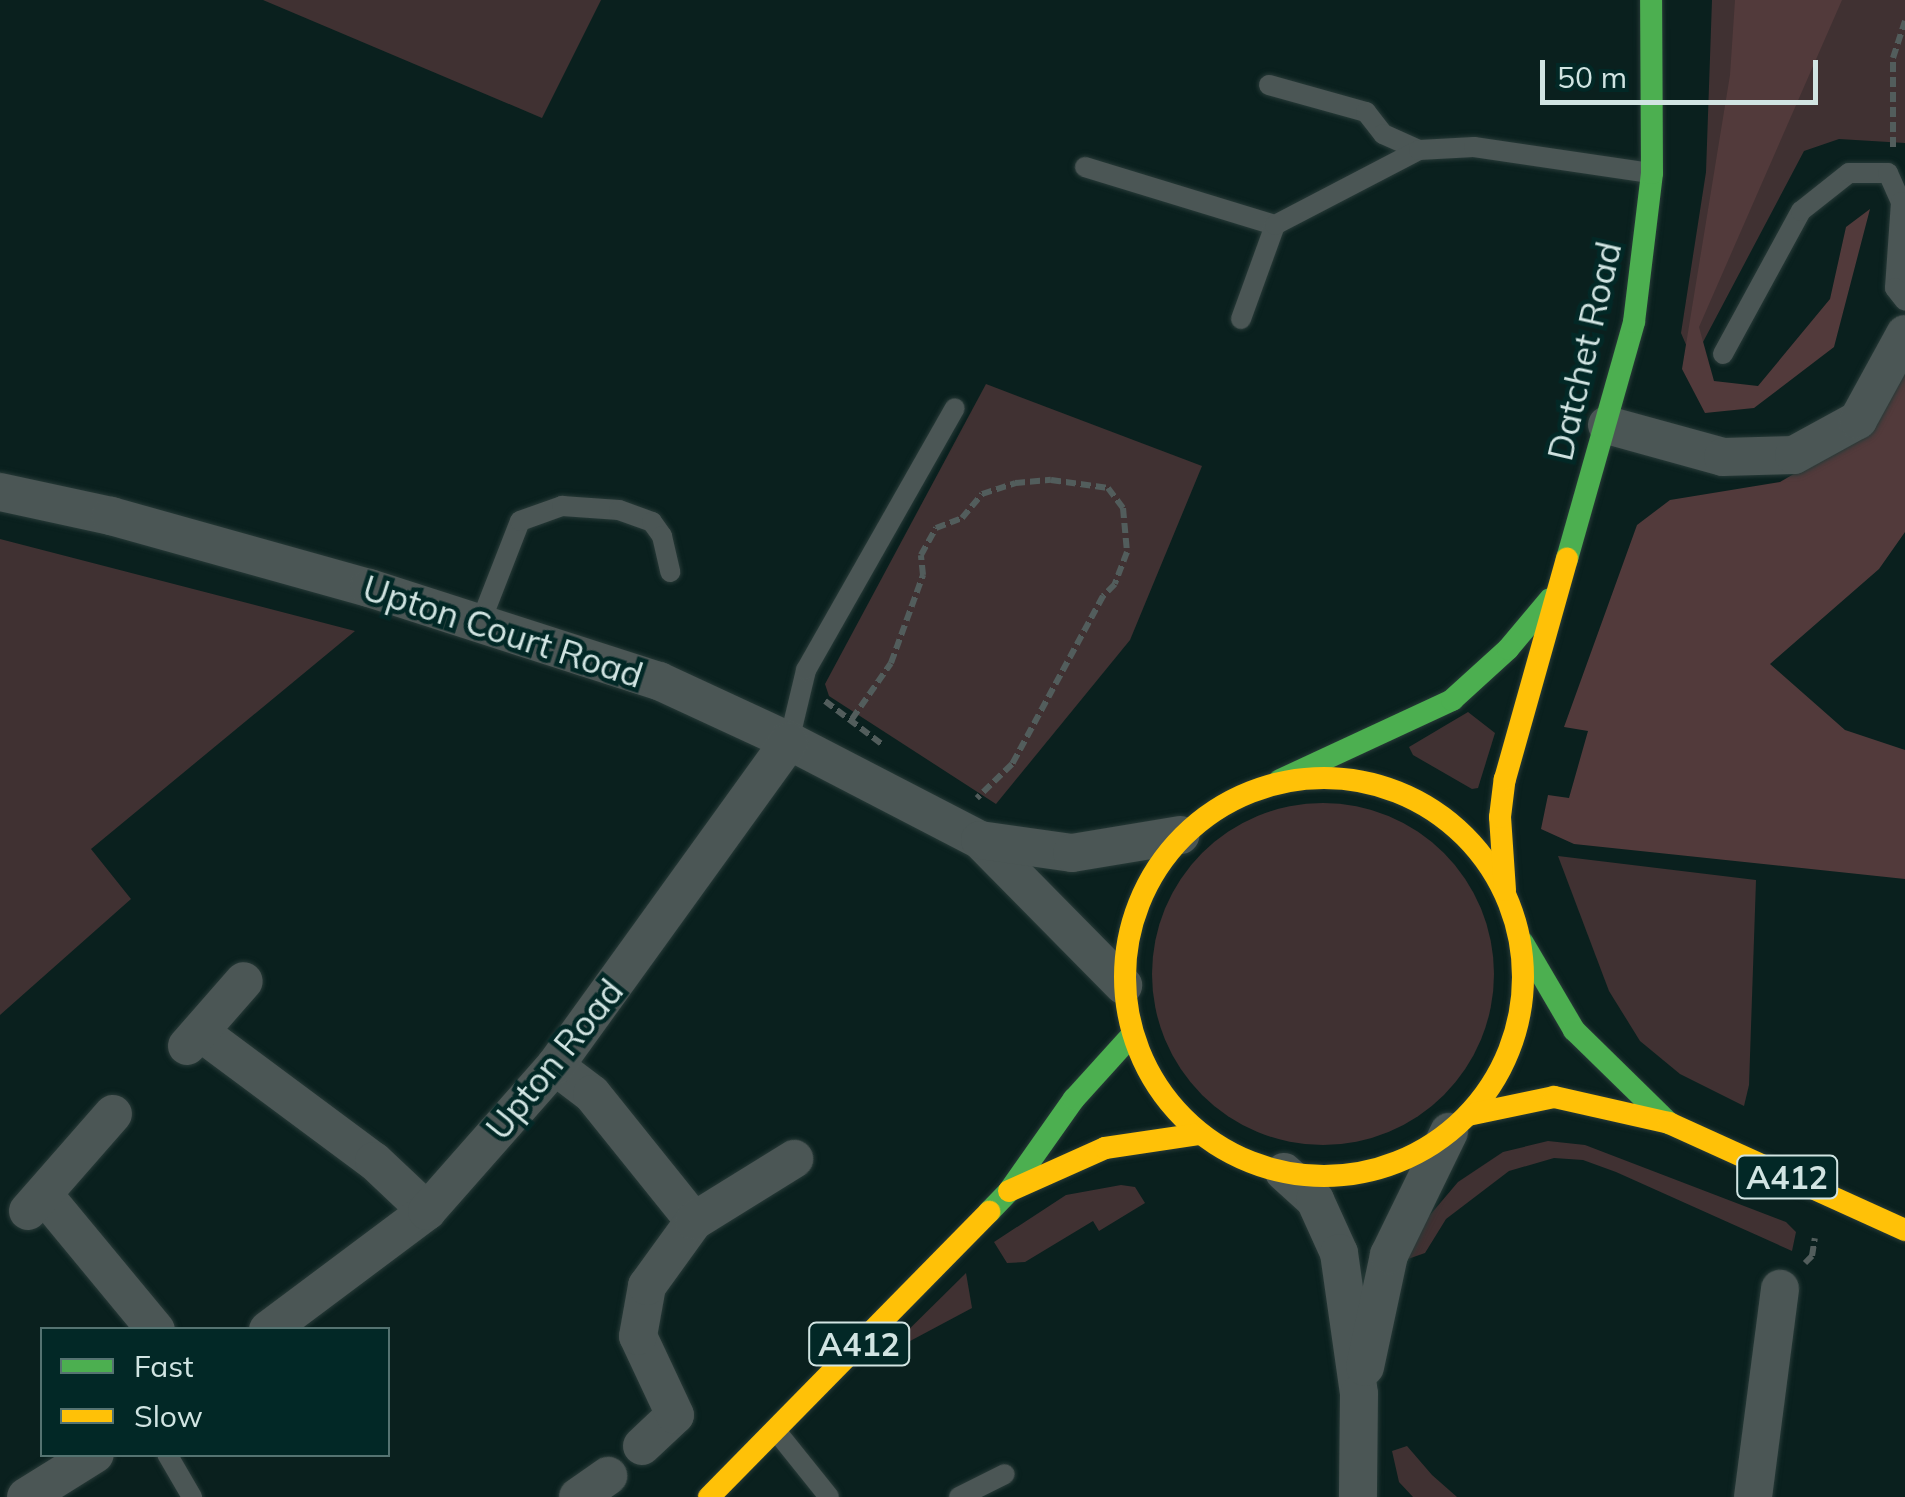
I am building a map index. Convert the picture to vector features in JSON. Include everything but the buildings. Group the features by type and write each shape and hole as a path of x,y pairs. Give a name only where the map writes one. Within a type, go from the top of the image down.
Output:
{"main road":[{"name":"Datchet Road","path":"1505,890 1500,817 1505,779 1634,322 1652,173 1650,0"},
{"name":"Datchet Road","path":"1459,1123 1399,1162 1342,1176 1284,1172 1240,1158 1200,1134 1158,1090 1132,1036 1123,986 1127,934 1147,880 1181,835 1226,801 1452,700 1508,649 1555,593"},
{"path":"1280,780 1389,787 1436,810 1476,846 1505,890 1521,940 1524,988 1516,1034 1497,1077 1459,1123"},
{"name":"A412","path":"1521,940 1574,1030 1669,1123"},
{"name":"A412","path":"709,1497 1009,1191 1074,1098 1132,1036"},
{"name":"A412","path":"1459,1123 1554,1096 1669,1123 1905,1230"},
{"name":"A412","path":"1009,1191 1104,1148 1200,1134"}],"street":[{"path":"1608,425 1724,457 1794,455 1858,420 1905,334"},
{"name":"Upton Court Road","path":"0,492 111,516 481,621 659,681 973,825 1072,853 1181,835"},
{"name":"Upton Road","path":"272,1327 427,1211 555,1066 790,741"},
{"name":"Upton Court Road","path":"973,825 1123,986"},
{"path":"244,981 193,1039 374,1161 427,1211"},
{"path":"555,1066 592,1094 694,1221"},
{"path":"114,1114 37,1204 153,1327"},
{"path":"1359,1394 1389,1255 1459,1123"},
{"path":"642,1446 675,1415 638,1336 646,1286 694,1221 794,1159"},
{"path":"1284,1172 1314,1200 1339,1253 1359,1394 1358,1497"},
{"path":"1753,1497 1780,1289"},
{"path":"26,1497 90,1457"}],"lane":[{"path":"1269,85 1366,112 1383,134 1418,150"},
{"path":"1241,319 1275,225 1418,150 1474,147 1652,173"},
{"path":"1086,168 1275,225"},
{"path":"1722,354 1800,211 1848,174 1888,173 1901,202 1896,288 1905,301"},
{"path":"790,741 806,670 956,408"},
{"path":"481,621 520,521 562,506 619,510 652,522 662,536 670,572"},
{"path":"775,1429 829,1497"},
{"path":"170,1457 192,1497"},
{"path":"959,1497 1005,1474"}],"path":[{"path":"1905,22 1892,58 1896,128 1905,127"},
{"path":"1896,114 1905,106"},
{"path":"852,718 891,663 924,576 920,555 936,528 962,518 982,494 1015,483 1050,480 1108,488 1123,508 1127,552 1115,584 1103,596 1012,764 973,825"},
{"path":"1780,1289 1812,1256 1822,1193"}],"shaded area":[{"path":"263,0 601,0 542,118"},
{"path":"1712,0 1905,0 1905,143 1839,139 1804,151 1693,361 1681,333 1706,172"},
{"path":"1735,0 1842,0 1699,327 1714,381 1758,386 1830,299 1846,227 1870,209 1834,347 1754,408 1705,413 1682,369 1730,75"},
{"path":"1905,371 1905,532 1879,569 1770,664 1845,730 1905,750 1905,879 1574,844 1541,829 1548,795 1569,798 1588,731 1564,727 1637,525 1670,500 1780,482 1859,436"},
{"path":"986,384 1202,466 1130,640 996,804 829,696 825,684"},
{"path":"0,539 355,631 91,849 131,899 0,1015"},
{"path":"1468,712 1495,733 1478,788 1472,789 1413,755 1409,747"},
{"path":"1323,803 1356,806 1388,816 1418,832 1444,853 1465,879 1481,909 1491,941 1491,1007 1481,1039 1465,1069 1444,1095 1418,1116 1388,1132 1356,1142 1323,1145 1290,1142 1258,1132 1228,1116 1202,1095 1181,1069 1165,1039 1155,1007 1152,974 1155,941 1165,909 1181,879 1202,853 1228,832 1258,816 1290,806"},
{"path":"1558,856 1756,880 1749,1085 1744,1106 1680,1074 1640,1041 1609,991"},
{"path":"1548,1141 1585,1145 1786,1222 1796,1232 1792,1251 1616,1172 1583,1160 1554,1158 1509,1171 1446,1219 1425,1253 1405,1260 1424,1222 1458,1182 1503,1152"},
{"path":"1121,1185 1135,1187 1145,1203 1099,1231 1093,1221 1025,1262 1007,1263 994,1242 1066,1195"},
{"path":"966,1273 972,1308 882,1356"},
{"path":"1407,1446 1457,1497 1413,1497 1399,1482 1392,1451"}],"traffic: fast":[{"path":"1567,559 1634,322 1652,173 1651,0"},
{"path":"1280,780 1452,700 1508,649 1550,599"},
{"path":"1523,943 1574,1030 1669,1123"},
{"path":"989,1212 1009,1191 1074,1099 1131,1036"}],"traffic: slow":[{"path":"1505,890 1500,817 1505,779 1567,559"},
{"path":"1324,778 1363,782 1400,793 1435,811 1465,836 1490,866 1508,901 1519,938 1523,977 1519,1016 1508,1053 1490,1088 1465,1118 1435,1143 1400,1161 1363,1172 1324,1176 1285,1172 1248,1161 1213,1143 1183,1118 1158,1088 1140,1053 1129,1016 1125,977 1129,938 1140,901 1158,866 1183,836 1213,811 1248,793 1285,782 1324,778"},
{"path":"1468,1115 1554,1097 1669,1123 1905,1230"},
{"path":"1009,1191 1105,1148 1200,1134"},
{"path":"709,1497 989,1212"}]}
